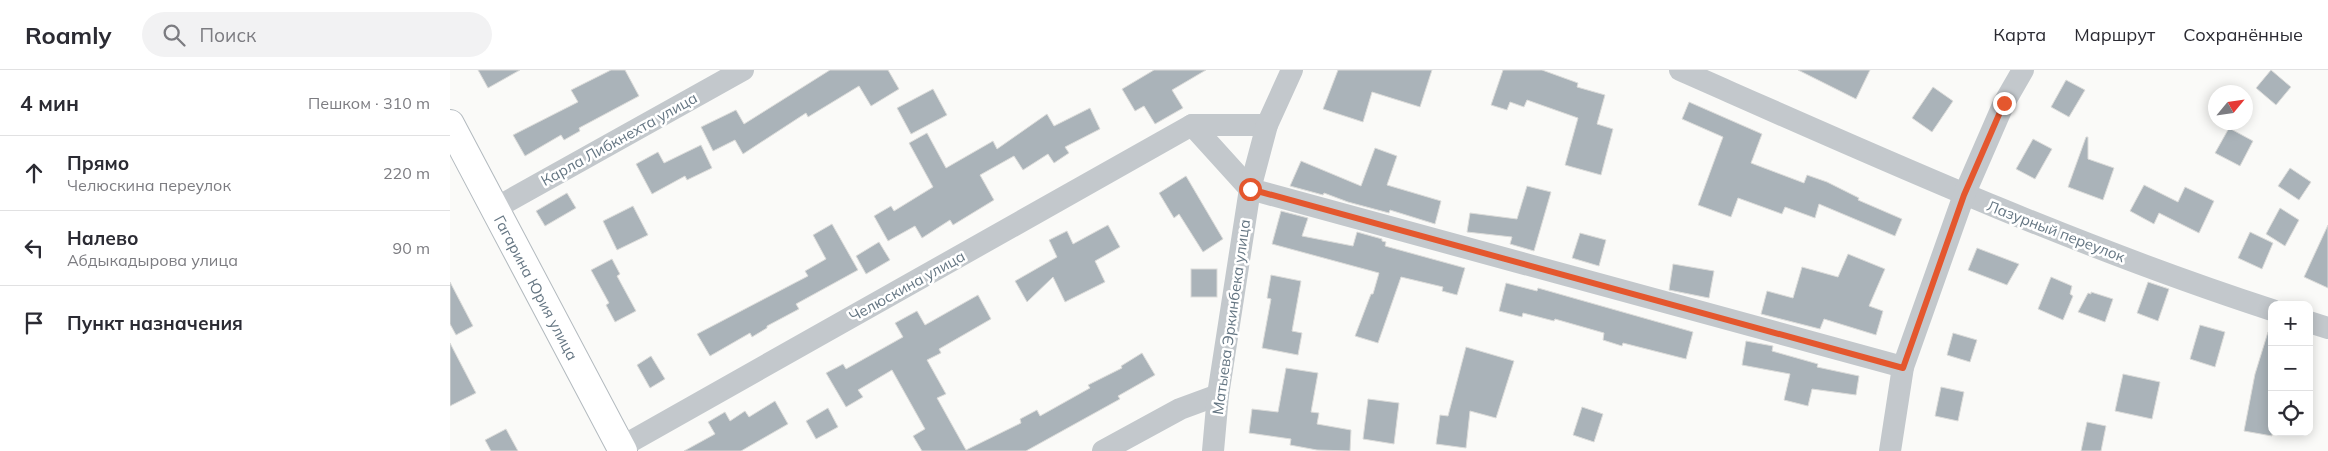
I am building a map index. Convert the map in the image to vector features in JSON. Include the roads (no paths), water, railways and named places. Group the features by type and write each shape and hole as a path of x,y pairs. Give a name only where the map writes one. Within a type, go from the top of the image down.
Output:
{"main road":[{"name":"Гагарина Юрия улица","path":"450,124 622,449"}],"street":[{"name":"Карла Либкнехта улица","path":"494,209 743,70"},
{"name":"Матыева Эркинбека улица","path":"1213,451 1218,395 1250,189 1267,125 1292,70"},
{"name":"Лазурный переулок","path":"1680,70 1964,195 2196,285 2268,309"},
{"path":"1890,451 1903,368 1964,195 2004,103 2023,70"},
{"name":"Челюскина улица","path":"622,449 1192,126 1267,125"},
{"path":"1192,126 1250,189 1903,368"},
{"path":"2313,323 2328,328"},
{"path":"1103,451 1180,410 1218,395"}]}
